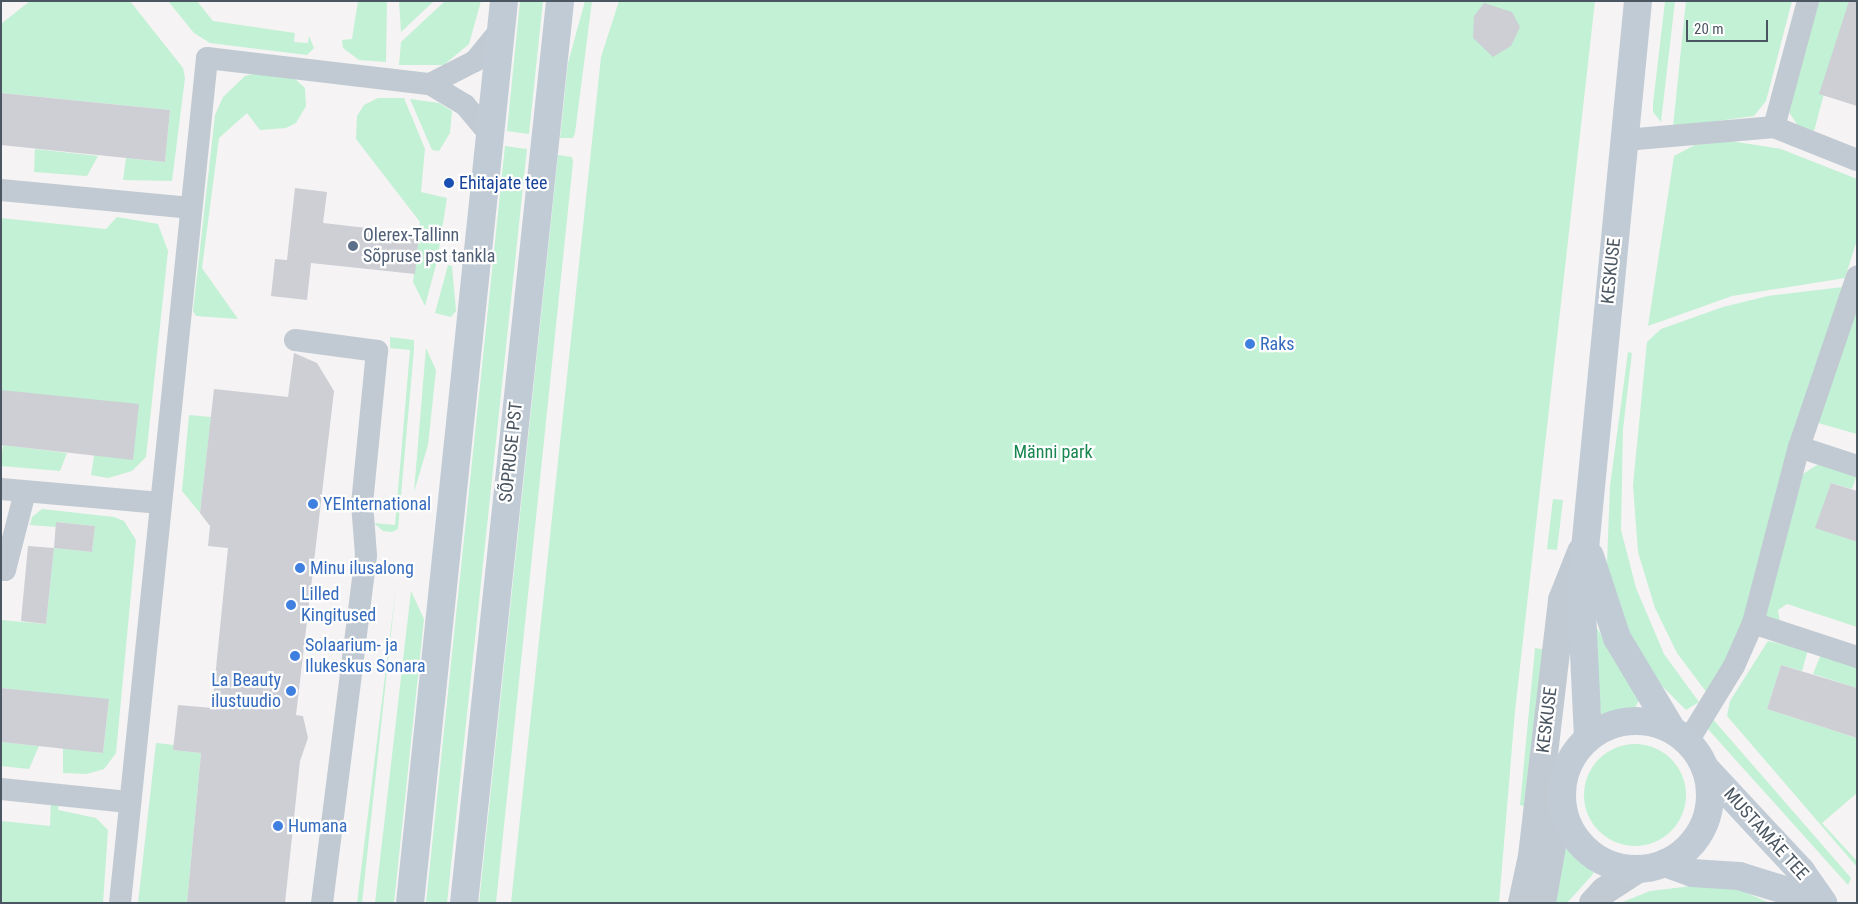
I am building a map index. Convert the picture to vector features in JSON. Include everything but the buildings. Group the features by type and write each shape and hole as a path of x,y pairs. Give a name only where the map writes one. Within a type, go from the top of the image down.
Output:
{"main road":[{"path":"410,903 504,1"},
{"name":"SÕPRUSE PST","path":"464,903 560,1"},
{"name":"KESKUSE","path":"1588,738 1581,590 1638,1"},
{"name":"KESKUSE","path":"1586,541 1617,638 1680,736"},
{"path":"1629,721 1651,722 1680,736 1705,768 1710,790 1708,813 1699,834 1685,851 1665,863 1638,869 1614,866 1592,854 1574,836 1565,813 1562,789 1566,770 1588,738 1607,727 1629,721"},
{"name":"MUSTAMÄE TEE","path":"1705,768 1801,871 1823,903"},
{"name":"MUSTAMÄE TEE","path":"1665,863 1692,872 1739,876 1791,892 1812,903"}],"street":[{"path":"1774,127 1808,1"},
{"path":"430,84 475,62 501,29"},
{"path":"120,903 128,802 207,58 430,84 465,105 491,136"},
{"path":"1625,140 1774,127 1857,160"},
{"path":"1,190 190,208"},
{"path":"1680,736 1734,666 1753,623 1799,447 1857,277"},
{"path":"295,340 377,351 362,503 366,555 322,903"},
{"path":"1799,447 1857,466"},
{"path":"1,489 160,503"},
{"path":"1,569 5,570 25,492"},
{"name":"KESKUSE","path":"1522,903 1532,856 1562,600 1586,541"},
{"path":"1753,623 1857,658"},
{"path":"1,789 128,802"},
{"path":"1542,903 1562,789"},
{"path":"1593,903 1604,891 1638,869"}],"green space":[{"path":"30,1 130,1 183,68 185,78 172,181 123,180 126,158 165,162 170,110 1,93 1,24"},
{"path":"168,1 197,1 213,21 295,33 294,42 308,43 309,36 314,48 307,55 210,43 194,33"},
{"path":"358,1 387,1 386,62 359,60 343,48 342,40 352,39"},
{"path":"399,1 434,1 401,32"},
{"path":"445,1 481,1 469,44 444,65 399,65 401,42"},
{"path":"520,1 543,1 529,134 507,131"},
{"path":"585,1 592,1 575,133 573,138 560,138 568,63"},
{"name":"Männi park","path":"619,1 1595,1 1515,711 1499,903 511,903 601,57"},
{"path":"1665,1 1675,1 1661,122 1653,112 1653,104"},
{"path":"1686,1 1792,1 1766,101 1754,116 1673,127"},
{"path":"1815,1 1849,1 1814,131 1798,126 1789,112"},
{"path":"253,74 294,78 305,88 306,106 296,123 286,128 260,130 247,113 219,138 202,268 238,319 196,316 193,311 215,115 223,97 245,76"},
{"path":"378,98 404,98 425,149 421,192 447,198 437,261 425,306 413,282 420,222 356,139 357,116 364,105"},
{"path":"410,99 439,103 452,111 450,133 439,151 432,150"},
{"path":"1730,141 1781,149 1857,179 1857,240 1845,278 1732,296 1648,326 1674,156 1695,145"},
{"path":"505,146 527,149 447,903 426,903"},
{"path":"35,149 98,156 87,176 34,172"},
{"path":"558,155 572,157 573,162 496,903 479,903"},
{"path":"117,217 158,224 168,251 146,457 132,471 108,478 91,475 94,456 1,390 1,218 106,229"},
{"path":"448,265 452,266 456,311 451,317 435,313"},
{"path":"1843,287 1741,635 1707,693 1677,653 1655,608 1638,552 1633,485 1647,342 1661,329 1723,307 1768,296"},
{"path":"1857,304 1857,434 1818,423"},
{"path":"390,337 414,340 398,529 392,532 383,531 374,523 395,525 410,350 390,348"},
{"path":"426,348 436,370 428,445 414,492"},
{"path":"1628,352 1632,353 1623,429 1621,530 1636,588 1664,654 1699,702 1686,710 1649,673 1615,605 1607,563 1610,486"},
{"path":"189,415 211,417 200,513 182,491"},
{"path":"3,445 67,453 60,471 1,466"},
{"path":"1830,464 1857,474 1852,489 1831,483 1816,528 1857,542 1857,627 1787,604 1778,610 1780,623 1767,620 1765,613 1803,474 1817,465"},
{"path":"1553,499 1563,500 1557,550 1547,549"},
{"path":"42,509 114,517 124,521 136,540 116,753 104,769 87,774 63,773 63,748 103,753 109,700 1,688 1,620 46,624 54,548 92,552 95,526 57,522 56,527 30,525 32,517"},
{"path":"396,587 362,903 357,903"},
{"path":"411,591 424,619 394,903 375,903"},
{"path":"1597,628 1639,700 1635,708 1601,714 1589,629"},
{"path":"1768,641 1808,650 1802,671 1781,665 1767,709 1857,738 1857,793 1822,823 1857,861 1857,867 1727,716 1730,701"},
{"path":"1535,648 1546,650 1528,807 1520,805"},
{"path":"1821,654 1857,665 1857,688 1813,674"},
{"path":"1711,717 1851,878 1848,885 1707,728"},
{"path":"1,742 39,746 29,769 1,766"},
{"path":"156,743 174,745 173,750 201,753 187,903 138,903"},
{"path":"1635,744 1655,748 1671,759 1682,775 1686,795 1682,815 1671,831 1655,842 1635,846 1615,842 1599,831 1588,815 1584,795 1588,775 1599,759 1615,748"},
{"path":"51,801 59,803 58,810 96,818 108,830 103,903 1,903 1,821 50,826"},
{"path":"1564,847 1594,873 1567,903 1553,903"},
{"path":"1692,886 1733,887 1770,903 1620,903 1650,891"}],"place":[{"name":"Ehitajate tee","path":"449,183"},
{"name":"Olerex-Tallinn Sõpruse pst tankla","path":"353,246"},
{"name":"Raks","path":"1250,344"},
{"name":"YEInternational","path":"313,504"},
{"name":"Minu ilusalong","path":"300,568"},
{"name":"Lilled Kingitused","path":"291,605"},
{"name":"Solaarium- ja Ilukeskus Sonara","path":"295,656"},
{"name":"La Beauty ilustuudio","path":"291,691"},
{"name":"Humana","path":"278,826"}]}
